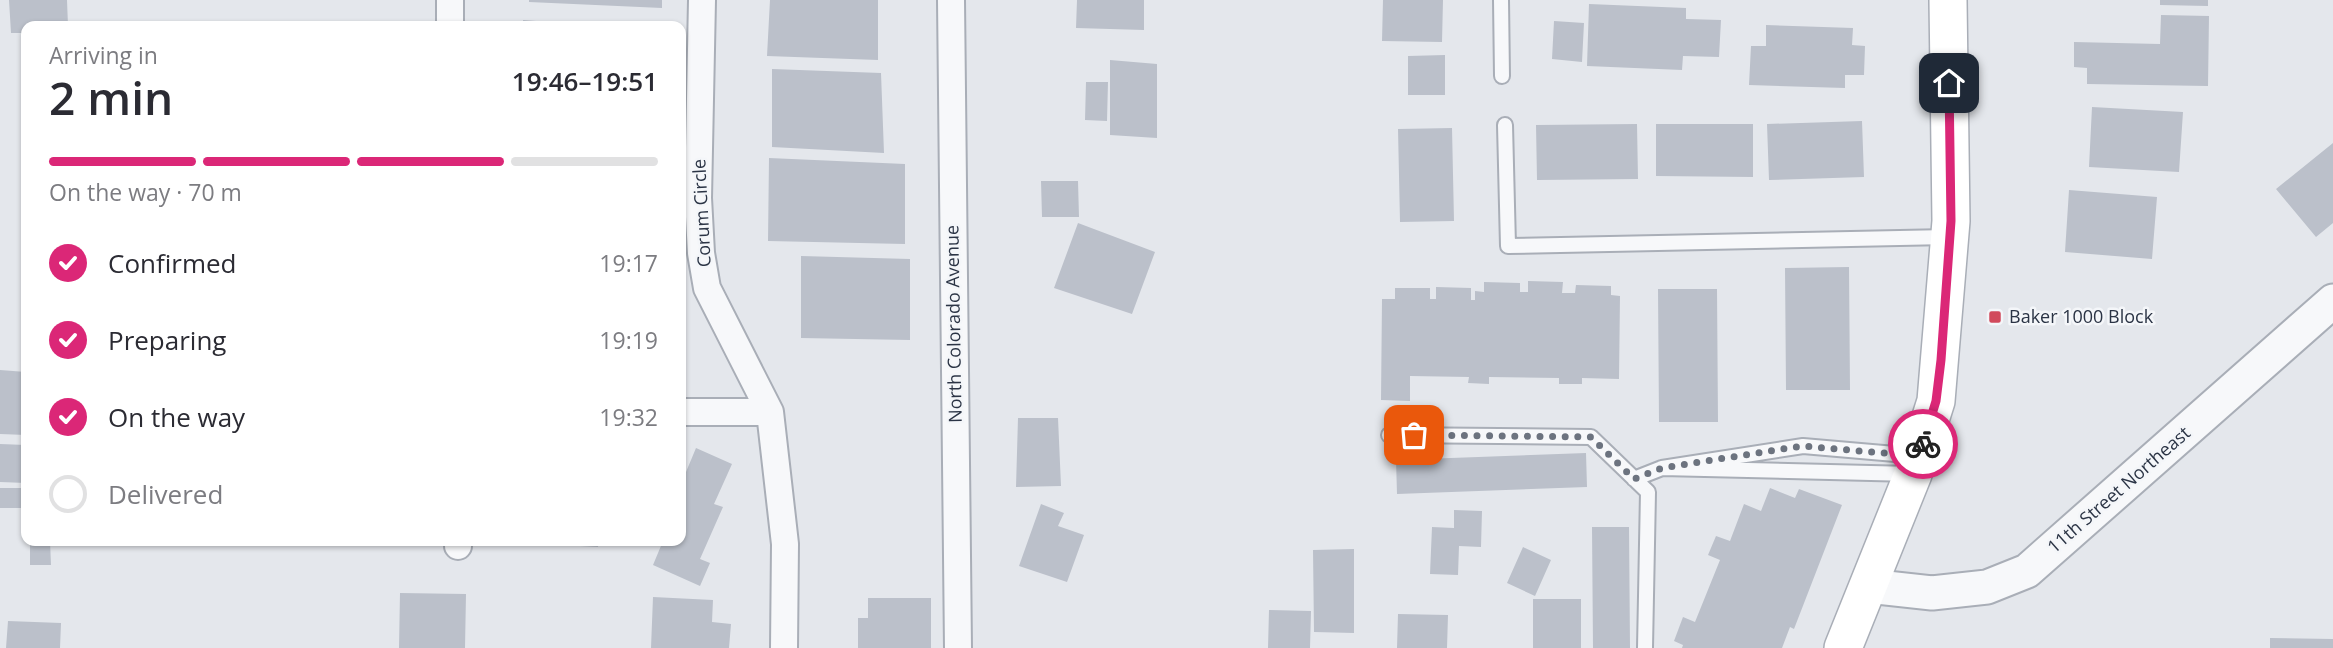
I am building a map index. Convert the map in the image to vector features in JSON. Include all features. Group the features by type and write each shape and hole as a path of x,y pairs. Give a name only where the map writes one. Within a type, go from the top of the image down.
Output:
{"main road":[{"path":"1843,648 1916,465 1936,401 1949,237 1948,0"}],"street":[{"path":"450,0 450,21"},
{"name":"Corum Circle","path":"702,0 698,198 701,253 707,288 769,412 785,544 783,648"},
{"name":"North Colorado Avenue","path":"951,0 958,648"},
{"name":"11th Street Northeast","path":"1868,586 1932,593 1987,587 2027,571 2333,301"},
{"path":"686,412 769,412"}],"lane":[{"path":"1501,0 1502,76"},
{"path":"1505,125 1508,246 1949,237"},
{"path":"1389,435 1591,437 1648,492 1645,648"},
{"path":"1634,479 1662,468 1802,446 1916,465"},
{"path":"1662,468 1916,465"}],"building":[{"path":"9,0 67,0 68,21 21,21 21,33 11,33"},
{"path":"662,0 662,8 529,2"},
{"path":"770,0 878,0 878,60 767,56"},
{"path":"1077,0 1144,0 1144,30 1076,28"},
{"path":"1383,0 1443,0 1442,42 1382,41"},
{"path":"2160,0 2208,0 2208,6 2160,5"},
{"path":"1589,4 1686,8 1686,19 1721,20 1719,57 1683,56 1682,70 1587,66"},
{"path":"2161,15 2209,16 2208,86 2087,84 2087,68 2074,67 2074,42 2160,44"},
{"path":"1554,21 1584,23 1582,62 1552,59"},
{"path":"1766,25 1853,28 1852,45 1865,46 1864,75 1845,75 1845,88 1749,85 1751,46 1766,46"},
{"path":"1445,55 1445,95 1408,95 1408,56"},
{"path":"1110,60 1157,64 1157,138 1110,135"},
{"path":"772,69 881,73 884,153 772,147"},
{"path":"1086,82 1108,82 1107,121 1085,120"},
{"path":"2092,107 2183,112 2179,172 2089,167"},
{"path":"1862,121 1864,177 1769,180 1767,124"},
{"path":"1637,124 1638,179 1537,180 1536,125"},
{"path":"1656,124 1753,124 1753,177 1656,176"},
{"path":"1452,128 1454,221 1400,222 1398,129"},
{"path":"2333,143 2333,223 2316,237 2276,189"},
{"path":"769,158 905,164 905,244 768,241"},
{"path":"1041,181 1078,181 1079,217 1042,217"},
{"path":"2069,190 2157,197 2152,259 2065,252"},
{"path":"1078,223 1155,252 1132,314 1054,288"},
{"path":"801,256 910,259 910,340 801,338"},
{"path":"1849,267 1850,390 1786,390 1785,268"},
{"path":"1528,281 1563,282 1562,293 1575,293 1576,285 1611,286 1611,295 1620,296 1619,379 1582,378 1582,384 1559,384 1559,378 1489,377 1489,384 1468,383 1469,377 1410,376 1410,401 1381,400 1382,299 1395,299 1395,288 1430,288 1430,299 1436,299 1436,287 1471,288 1471,300 1475,300 1475,291 1484,292 1484,282 1520,283 1520,292 1528,292"},
{"path":"1658,289 1717,289 1718,422 1659,422"},
{"path":"0,370 21,372 21,435 0,434"},
{"path":"1018,418 1058,418 1061,486 1016,487"},
{"path":"0,444 21,445 21,483 0,482"},
{"path":"696,448 732,464 714,504 723,507 700,559 710,563 700,586 653,565 661,546 686,546 686,472"},
{"path":"1586,453 1587,487 1397,494 1396,460"},
{"path":"0,488 21,488 21,508 0,508"},
{"path":"1770,488 1795,498 1799,489 1842,505 1794,629 1790,627 1782,648 1682,648 1683,645 1674,641 1683,617 1695,622 1720,560 1708,555 1716,536 1730,541 1744,504 1761,511"},
{"path":"1041,504 1064,513 1058,526 1084,535 1067,582 1019,566"},
{"path":"1454,510 1482,511 1481,547 1459,546 1458,575 1430,574 1432,527 1454,528"},
{"path":"1592,527 1629,527 1630,648 1593,648"},
{"path":"30,546 50,546 51,565 30,565"},
{"path":"1523,547 1551,560 1535,596 1507,583"},
{"path":"1354,549 1354,633 1314,632 1313,550"},
{"path":"400,593 466,594 465,648 399,648"},
{"path":"653,597 713,600 712,622 731,624 729,648 651,648"},
{"path":"868,598 931,598 931,648 858,648 858,618 868,618"},
{"path":"1533,599 1581,599 1581,648 1533,648"},
{"path":"1269,610 1311,611 1310,648 1268,648"},
{"path":"1398,614 1448,615 1447,648 1397,648"},
{"path":"8,621 61,623 60,648 6,648"},
{"path":"2270,638 2333,639 2333,648 2270,648"}],"way so far":[{"path":"1414,435 1591,437 1634,479 1662,468 1802,446 1919,456 1923,444"}],"place":[{"name":"Baker 1000 Block","path":"1995,317"}],"route":[{"path":"1923,444 1936,401 1941,360 1951,221 1949,83"}]}
